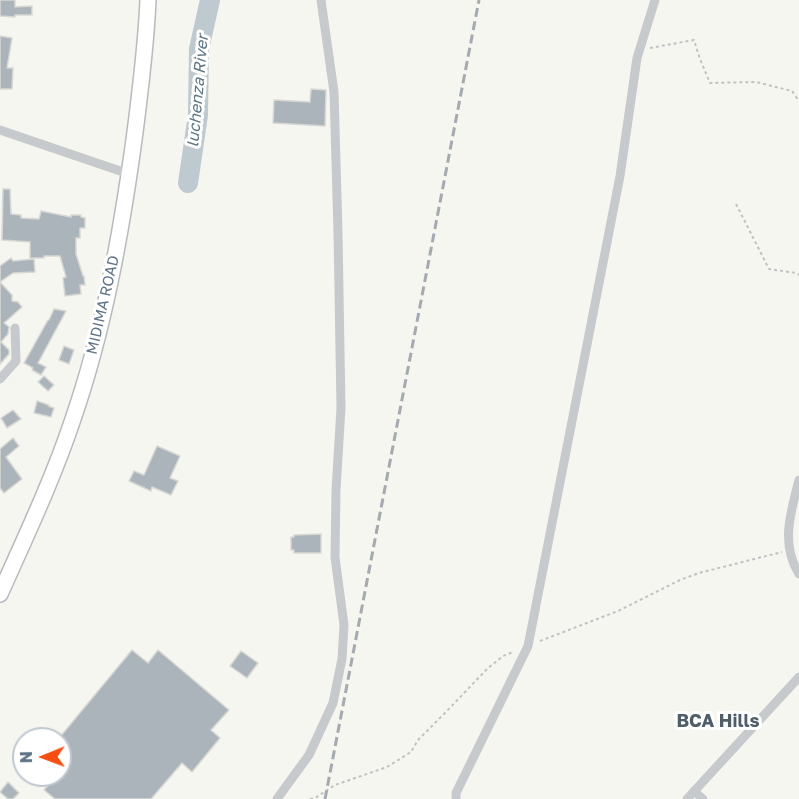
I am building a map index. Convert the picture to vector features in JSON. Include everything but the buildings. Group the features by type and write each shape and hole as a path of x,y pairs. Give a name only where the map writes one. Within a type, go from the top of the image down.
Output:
{"main road":[{"name":"MIDIMA ROAD","path":"0,594 35,519 55,468 74,417 95,343 114,263 129,174 148,0"}],"street":[{"path":"277,799 309,755 333,703 342,659 344,625 335,557 340,408 334,92 321,0"},
{"path":"456,799 456,793 528,646 620,176 637,58 655,0"},
{"path":"0,130 129,174"},
{"path":"0,379 16,361 15,328"},
{"path":"799,480 788,526 789,550 799,574"},
{"path":"687,799 799,677"},
{"path":"694,791 703,799"}],"path":[{"path":"640,50 694,40 710,83 756,82 792,91 799,101"},
{"path":"736,204 769,269 799,275"},
{"path":"310,799 335,785 387,767 406,756 418,740 487,669 503,656 618,611 680,580 789,550"}],"waterway":[{"name":"luchenza River","path":"188,183 198,115 199,49 210,0"}],"railway":[{"path":"325,799 479,0"}],"district":[{"name":"BCA Hills","path":"718,721"}]}
